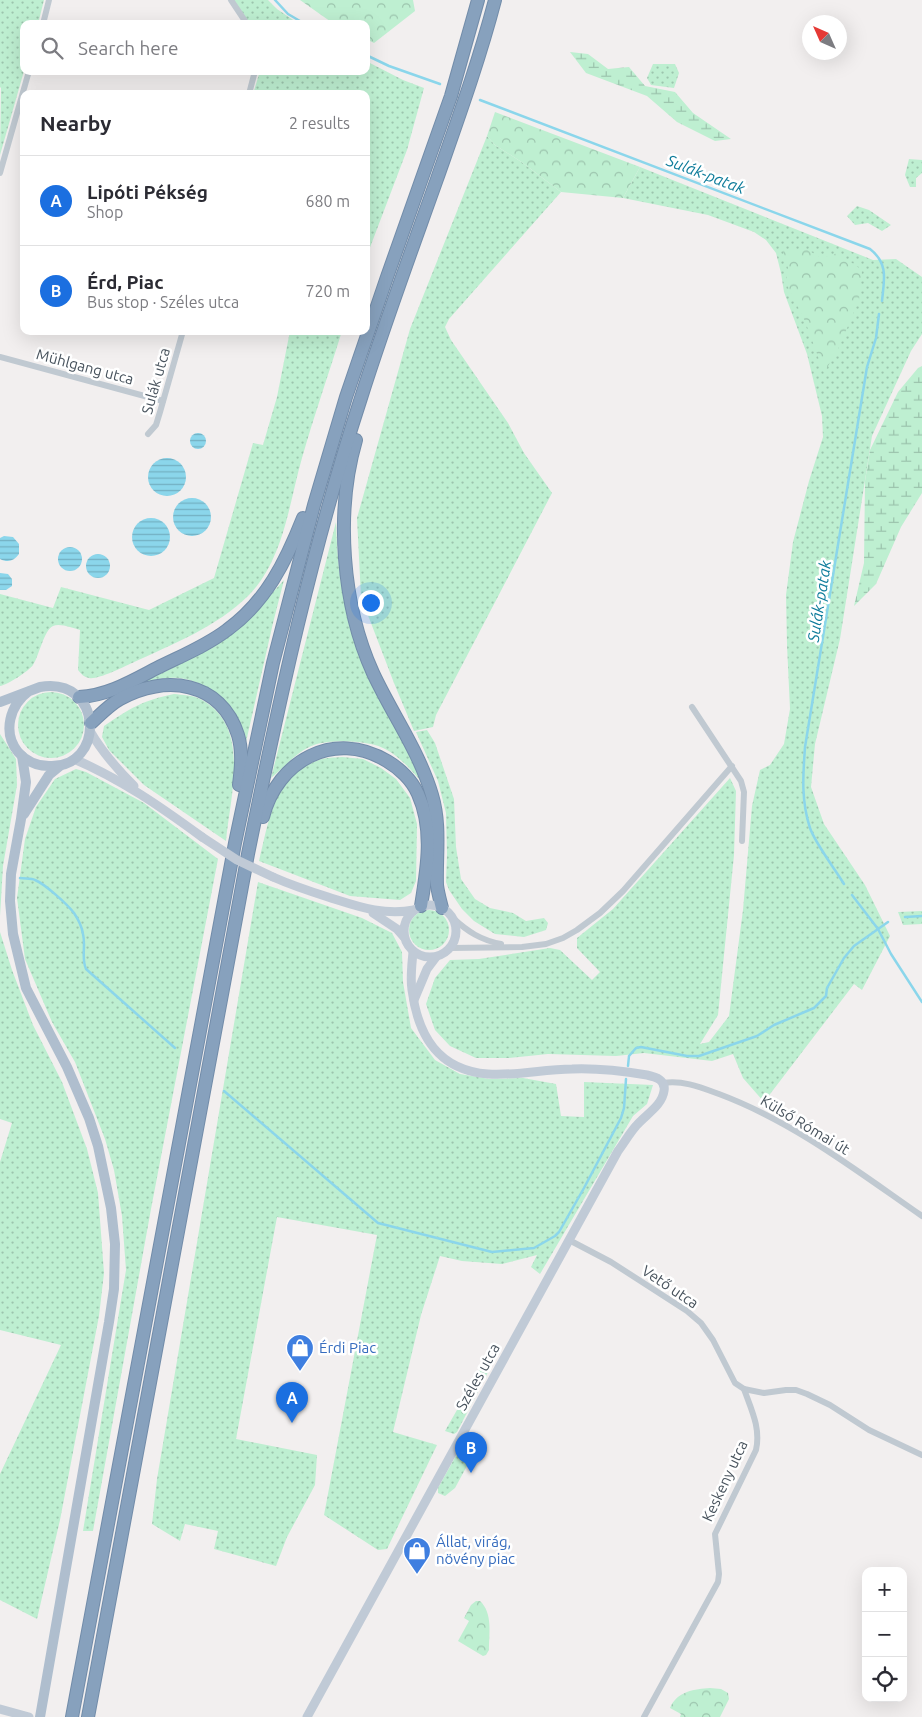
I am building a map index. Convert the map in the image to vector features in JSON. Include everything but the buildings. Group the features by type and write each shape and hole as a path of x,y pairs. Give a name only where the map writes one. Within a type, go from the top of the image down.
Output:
{"highway":[{"path":"370,328 451,96 478,0"},
{"path":"88,1717 248,854 275,718 300,615 342,459 376,350 474,76 495,0"},
{"path":"79,697 90,697 104,693 196,649 227,631 254,606 277,575 291,550 332,443 368,335"},
{"path":"376,350 373,383 354,446 348,482 345,516 346,563 352,605 364,650 373,672 415,752 433,796 438,824 437,887 442,908"},
{"path":"72,1717 235,843 286,610 332,443"},
{"path":"90,727 110,706 120,699 147,687 175,684 203,692 216,702 232,723 240,747 241,769 235,843"},
{"path":"248,854 259,831 272,792 293,767 312,755 326,750 351,749 366,752 381,757 400,771 415,788 421,802 428,828 428,843 425,882 418,908"}],"main road":[{"path":"0,702 40,687 52,686 69,690 79,697 87,709 90,727 85,747 74,759 49,775 22,819"},
{"path":"29,691 13,709 9,724 13,743 22,756 31,762 51,767 62,765"},
{"path":"0,725 10,732"},
{"path":"22,756 26,782 22,819 10,874 11,917 16,950 26,988 67,1067 89,1118 98,1146 111,1208 116,1266 110,1322 40,1717"}],"street":[{"path":"43,20 50,0"},
{"path":"231,0 244,20"},
{"path":"24,90 28,75"},
{"path":"250,90 254,75"},
{"path":"0,173 20,103"},
{"name":"Sulák utca","path":"148,434 156,425 182,335"},
{"name":"Mühlgang utca","path":"0,357 163,401"},
{"path":"692,707 741,781 744,792 742,841"},
{"path":"90,727 98,745 119,771 145,796"},
{"path":"74,759 111,776 145,796 237,860 273,877 369,910 402,913 435,905 442,908 467,932 485,940 510,947"},
{"path":"450,948 522,947 546,944 563,938 577,930 600,913 623,891 732,766"},
{"path":"404,938 405,922 418,908"},
{"path":"369,910 397,929 413,952 412,989 416,1014 426,1039 441,1056 462,1068 476,1072 500,1074 572,1069 610,1070 653,1076 660,1079 663,1083"},
{"path":"413,952 428,958 444,954 450,948 456,934 453,918"},
{"path":"414,1000 427,969 436,957"},
{"name":"Külső Római út","path":"663,1083 675,1082 700,1087 770,1116 814,1142 922,1216"},
{"name":"Széles utca","path":"307,1717 618,1151 637,1125 661,1098 664,1090 663,1083"},
{"name":"Vető utca","path":"569,1240 611,1262 687,1311 701,1323 713,1340 736,1382 744,1389"},
{"path":"744,1389 764,1394 796,1390 807,1394 830,1404 870,1430 922,1455"},
{"name":"Keskeny utca","path":"644,1717 718,1582 715,1534 756,1450 758,1440 756,1422 744,1389"},
{"path":"0,1709 29,1717"}],"green space":[{"path":"0,0 44,0 39,20 20,20 20,75 23,75 0,155"},
{"path":"233,0 268,0 293,20 247,20"},
{"path":"300,0 413,0 415,11 374,43 370,41 370,20 328,20"},
{"path":"570,52 588,54 608,69 629,67 645,86 675,92 693,113 731,139 715,141 677,122 647,96 586,73"},
{"path":"370,63 403,80 424,88 407,150 370,247 370,90 254,90 259,75 370,75"},
{"path":"653,64 675,64 679,73 674,88 651,85 647,78"},
{"path":"495,112 640,167 623,198 561,192 523,163 495,145 487,136"},
{"path":"487,136 495,145 523,163 561,192 449,319 445,327 451,340 508,423 524,453 552,493 436,715 433,727 414,731 361,597 357,518 410,329"},
{"path":"909,159 922,160 922,173 916,178 916,187 910,187 905,175"},
{"path":"640,167 873,260 896,259 922,277 922,334 911,351 872,436 840,639 815,744 811,787 824,824 865,885 890,936 862,990 854,984 764,1102 743,1078 733,1054 712,1061 644,1053 616,1056 548,1054 509,1058 476,1058 450,1046 435,1030 426,1004 435,978 450,960 479,959 550,948 560,950 592,980 600,972 577,948 577,938 613,909 730,778 736,791 734,855 718,1015 700,1044 709,1042 729,1016 743,910 752,806 760,770 770,765 784,744 790,709 786,595 793,542 823,437 822,416 807,354 784,292 776,253 766,240 754,232 708,215 623,198"},
{"path":"857,206 869,210 891,225 882,231 868,223 855,225 847,216"},
{"path":"783,250 808,250 821,258 838,253 862,270 859,300 839,347 824,373 805,321 786,283 788,268"},
{"path":"289,335 341,335 311,426 278,548 261,581 249,595 209,626 194,634 117,670 93,678 87,678 78,670 80,630 63,625 53,626 44,638 31,668 0,686 0,594 53,608 61,587 149,610 214,578 253,443 263,445 277,397"},
{"path":"922,366 922,493 901,527 876,584 854,606 864,563 865,481 870,450 898,392 918,368"},
{"path":"336,522 341,581 346,611 358,653 368,677 400,736 421,781 410,768 392,753 380,747 362,742 331,742 314,745 297,755 271,778"},
{"path":"284,580 246,742 234,711 219,695 210,689 179,678 162,678 142,683 212,648 244,624"},
{"path":"44,692 58,692 70,697 79,706 84,718 82,738 75,749 58,758 44,758 32,753 23,744 18,732 18,718 23,706 32,697"},
{"path":"174,694 200,699 216,711 227,726 232,743 234,763 226,841 144,785 109,750 102,737 104,726 129,710 145,702"},
{"path":"427,730 435,743 454,799 456,847 461,879 475,899 490,908 513,913 526,921 544,918 548,923 546,930 524,937 495,934 474,921 462,909 449,890 446,882 446,813 438,781 416,732"},
{"path":"0,734 16,759 17,785 3,866 0,916"},
{"path":"342,757 363,759 381,768 396,779 410,798 417,824 416,881 411,893 400,900 350,896 259,861 266,830 276,801 292,776 304,767 322,759"},
{"path":"76,769 86,772 144,803 218,859 151,1209 93,1531 83,1531 126,1270 122,1216 114,1170 105,1139 75,1062 52,1022 25,959 17,898 25,839 36,807 55,779"},
{"path":"258,882 362,918 392,933 402,952 403,982 411,1028 435,1060 460,1074 489,1079 523,1078 556,1084 561,1116 584,1117 584,1082 653,1085 647,1104 633,1116 540,1274 531,1267 537,1255 502,1264 462,1261 440,1256 421,1315 393,1432 437,1445 387,1549 378,1550 324,1515 377,1235 277,1217 236,1439 317,1455 315,1485 287,1537 276,1566 214,1549 218,1531 185,1524 180,1541 152,1524 157,1479"},
{"path":"429,910 440,913 446,919 449,930 446,941 440,947 429,950 418,947 412,941 409,930 412,919 418,913"},
{"path":"922,911 922,924 903,925 898,912"},
{"path":"0,932 33,1025 62,1082 87,1149 98,1193 104,1273 99,1316 60,1520 37,1619 0,1600 0,1474 61,1345 0,1330 0,1162 12,1123 0,1119"},
{"path":"482,1366 489,1370 457,1432 454,1434 445,1431"},
{"path":"458,1452 466,1455 468,1464 455,1488 445,1496 438,1493 438,1488"},
{"path":"476,1601 480,1601 484,1606 489,1618 489,1650 483,1656 458,1641 469,1621 464,1618 471,1605"},
{"path":"721,1689 728,1693 729,1699 720,1717 680,1717 681,1714 670,1708 673,1702 682,1694 693,1690"}],"water":[{"path":"198,433 204,435 206,441 204,447 198,449 192,447 190,441 192,435"},
{"path":"167,458 180,464 186,477 180,490 167,496 154,490 148,477 154,464"},
{"path":"192,498 205,504 211,517 205,530 192,536 179,530 173,517 179,504"},
{"path":"151,518 164,524 170,537 164,550 151,556 138,550 132,537 138,524"},
{"path":"4,536 13,537 19,544 19,554 11,561 0,559 0,538"},
{"path":"70,547 75,548 81,554 81,564 75,570 70,571 65,570 59,564 58,559 59,554 65,548"},
{"path":"98,554 103,555 109,561 109,571 103,577 98,578 93,577 87,571 86,566 87,561 93,555"},
{"path":"0,573 8,574 12,579 12,586 6,590 0,590"}],"waterway":[{"name":"Sulák-patak","path":"275,0 288,14 298,20"},
{"name":"Sulák-patak","path":"370,57 389,66 440,84"},
{"name":"Sulák-patak","path":"480,100 870,249 880,260 883,267 882,301"},
{"name":"Sulák-patak","path":"844,884 810,828 804,798 804,757 867,367 876,338 879,314"},
{"path":"20,878 39,882 71,909 82,931 86,969 175,1048"},
{"name":"Sulák-patak","path":"852,895 878,929 891,954 922,1002"},
{"path":"905,917 922,916"},
{"path":"628,1066 629,1056 636,1048 641,1047 687,1056 699,1056 757,1036 774,1025 814,1008 826,996 827,988 844,958 854,946 888,922"},
{"path":"224,1091 378,1223 492,1252 534,1248 559,1232 621,1118 624,1108 626,1079"}],"place":[{"name":"Érdi Piac","path":"300,1372"},
{"name":"Lipóti Pékség","path":"292,1423"},
{"name":"Érd, Piac","path":"471,1473"},
{"name":"Állat, virág, növény piac","path":"417,1575"}]}
